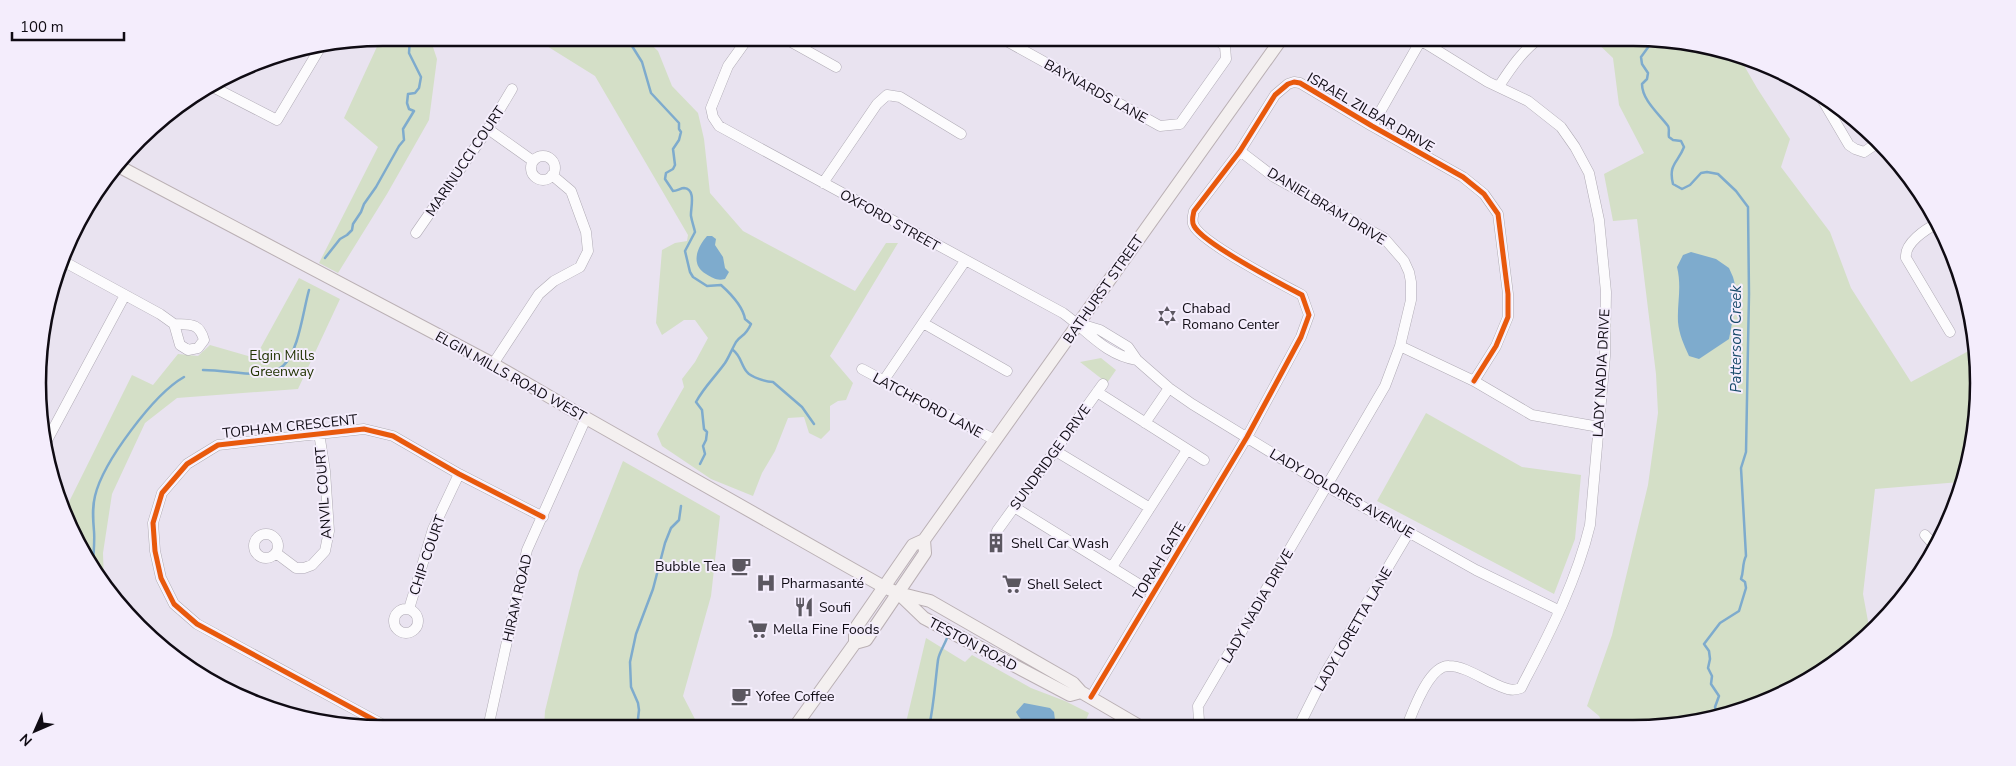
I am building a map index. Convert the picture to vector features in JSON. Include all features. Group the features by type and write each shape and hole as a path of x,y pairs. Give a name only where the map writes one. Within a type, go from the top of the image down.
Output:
{"main road":[{"name":"BATHURST STREET","path":"800,720 855,643 855,629 913,545 924,540 1276,46"},
{"name":"ELGIN MILLS ROAD WEST","path":"124,169 493,364 884,587 898,593"},
{"name":"BATHURST STREET","path":"855,643 866,640 898,593 924,553 924,540"},
{"name":"TESTON ROAD","path":"898,593 924,618 1070,695 1086,695 1129,720"}],"street":[{"name":"OXFORD STREET","path":"742,46 728,66 712,108 713,116 719,126 1063,313 1079,324"},
{"path":"798,46 836,67"},
{"name":"BAYNARDS LANE","path":"1015,46 1160,126 1180,124 1226,58 1225,46"},
{"path":"1372,126 1415,46"},
{"name":"LADY NADIA DRIVE","path":"1410,720 1428,681 1435,671 1442,666 1455,666 1509,690 1521,688 1574,580 1584,551 1590,525 1605,356 1606,292 1599,220 1589,173 1575,147 1561,127 1528,101 1488,82 1430,46"},
{"path":"1499,86 1529,46"},
{"path":"218,90 277,120 317,53"},
{"name":"ISRAEL ZILBAR DRIVE","path":"1247,437 1301,337 1309,314 1302,296 1212,243 1194,226 1192,219 1194,211 1240,151 1275,95 1288,84 1294,82 1300,83 1372,126 1463,176 1484,194 1498,214 1508,294 1508,317 1496,346 1474,381"},
{"name":"MARINUCCI COURT","path":"416,233 488,129 512,89"},
{"path":"823,183 877,104 888,95 900,98 961,134"},
{"path":"1827,108 1849,145 1864,152 1872,146"},
{"path":"488,129 534,161"},
{"name":"DANIELBRAM DRIVE","path":"1240,151 1274,177 1384,238 1404,261 1409,272 1412,300 1400,346 1385,386 1326,486"},
{"path":"540,157 551,160 554,168 552,175 543,180 536,178 532,172 534,161 540,157"},
{"path":"493,364 539,294 554,280 580,267 588,251 586,232 571,192 552,175"},
{"path":"1931,226 1908,247 1905,252 1906,258 1950,332"},
{"path":"884,380 965,261"},
{"path":"68,264 160,314 174,324"},
{"path":"50,434 124,295"},
{"path":"923,323 1008,371"},
{"name":"LADY DOLORES AVENUE","path":"1079,324 1100,330 1128,347 1137,360 1169,388 1326,486 1476,570 1558,610"},
{"path":"1400,346 1474,381 1532,415 1599,427"},
{"name":"LATCHFORD LANE","path":"862,369 995,440"},
{"name":"SUNDRIDGE DRIVE","path":"997,531 1100,388 1145,423"},
{"path":"1169,388 1145,423 1204,460"},
{"name":"HIRAM ROAD","path":"490,720 528,550 586,418"},
{"name":"TOPHAM CRESCENT","path":"373,720 197,624 174,604 161,578 155,551 153,523 162,493 187,464 218,445 364,428 393,436 459,474 543,517"},
{"name":"ANVIL COURT","path":"276,553 296,568 304,568 312,565 325,551 329,531 325,471 319,433"},
{"name":"TORAH GATE","path":"1086,695 1153,593 1247,437"},
{"path":"1054,450 1150,508"},
{"path":"1112,567 1186,450"},
{"name":"CHIP COURT","path":"409,609 433,529 459,474"},
{"name":"LADY NADIA DRIVE","path":"1199,720 1198,706 1326,486"},
{"path":"1014,507 1153,593"},
{"name":"LADY LORETTA LANE","path":"1301,720 1328,670 1409,532"},
{"path":"1925,535 1930,541"}],"green space":[{"path":"377,46 433,46 437,59 429,120 387,194 338,273 319,263 378,147 344,118"},
{"path":"547,46 653,46 658,51 672,86 698,113 704,139 710,193 743,231 855,291 886,243 898,243 830,356 853,383 846,400 838,401 830,406 830,430 821,439 809,433 804,417 788,418 775,451 762,473 753,496 711,479 662,446 657,434 684,387 682,379 695,362 708,338 695,320 684,320 662,335 656,323 662,250 675,243 687,241 688,235 595,76"},
{"path":"1600,46 1677,49 1744,65 1790,139 1781,167 1830,232 1851,288 1911,382 1968,351 1969,361 1970,383 1967,427 1954,482 1875,489 1863,594 1868,623 1820,663 1801,675 1762,694 1741,702 1699,713 1655,719 1601,720 1587,706 1612,635 1648,485 1658,413 1656,374 1637,219 1613,221 1604,174 1644,153 1619,105 1613,58"},
{"name":"Elgin Mills Greenway","path":"299,278 340,299 298,389 177,398 145,423 112,494 103,553 104,571 81,532 69,503 132,375 153,385 178,354 198,356 210,345 255,358"},
{"path":"1101,358 1116,370 1107,383 1080,362"},
{"path":"1426,413 1522,467 1581,475 1575,539 1554,594 1377,501"},
{"path":"623,461 720,516 711,596 683,696 695,720 544,720 545,711 579,571"},
{"path":"926,638 965,662 972,655 1031,688 1065,701 1089,713 1086,720 907,720"}],"water":[{"path":"707,236 712,236 716,239 715,245 723,257 725,268 729,272 725,279 713,278 698,266 698,250"},
{"path":"1691,252 1716,259 1729,268 1737,292 1729,339 1699,359 1689,356 1678,322 1679,288 1677,267 1683,255"},
{"path":"1024,703 1050,708 1054,712 1055,720 1022,720 1016,712"}],"waterway":[{"path":"325,258 340,239 352,230 353,224 364,204 404,140 403,129 414,111 409,109 407,103 408,94 415,93 419,88 421,77 409,53 409,46"},
{"path":"632,46 642,62 651,93 679,123 681,132 679,140 673,149 675,165 673,169 666,173 665,179 673,191 684,188 688,189 692,196 691,216 695,232 685,251 690,272 693,277 707,286 721,285 736,301 745,319 751,324 736,342 725,363 696,402 702,410 704,429 707,432 703,446 705,454 700,464"},
{"name":"Patterson Creek","path":"1648,47 1641,57 1642,64 1648,73 1647,79 1642,84 1645,96 1668,126 1669,137 1673,140 1681,141 1684,147 1674,164 1672,172 1673,184 1682,189 1690,185 1701,173 1718,174 1736,191 1748,207 1749,294 1746,452 1741,468 1746,556 1741,579 1745,582 1746,588 1739,611 1720,623 1704,644 1709,651 1708,668 1712,676 1711,684 1719,696 1716,709"},
{"path":"203,370 257,374 278,370 288,359 297,341 309,290"},
{"path":"733,350 749,374 759,379 773,382 802,407 814,424"},
{"path":"93,555 93,505 100,482 108,465 131,430 145,413 159,398 184,377"},
{"path":"638,720 639,710 631,687 630,662 636,634 653,589 665,543 671,528 679,520 681,506"},
{"path":"930,720 938,660 948,635"}],"cycle path":[{"path":"1091,697 1247,437 1301,337 1309,315 1302,295 1244,263 1212,242 1200,233 1192,220 1194,211 1240,151 1275,95 1288,84 1300,83 1463,177 1484,194 1498,214 1508,294 1508,317 1496,346 1474,381"},
{"path":"373,720 197,624 174,604 161,578 155,551 153,523 162,493 187,464 218,445 364,429 393,436 459,474 543,517"}],"place":[{"name":"Chabad Romano Center","path":"1167,316"},
{"name":"Shell Car Wash","path":"996,543"},
{"name":"Bubble Tea","path":"741,566"},
{"name":"Pharmasanté","path":"766,583"},
{"name":"Shell Select","path":"1012,584"},
{"name":"Soufi","path":"804,607"},
{"name":"Mella Fine Foods","path":"758,629"},
{"name":"Yofee Coffee","path":"741,696"}]}
